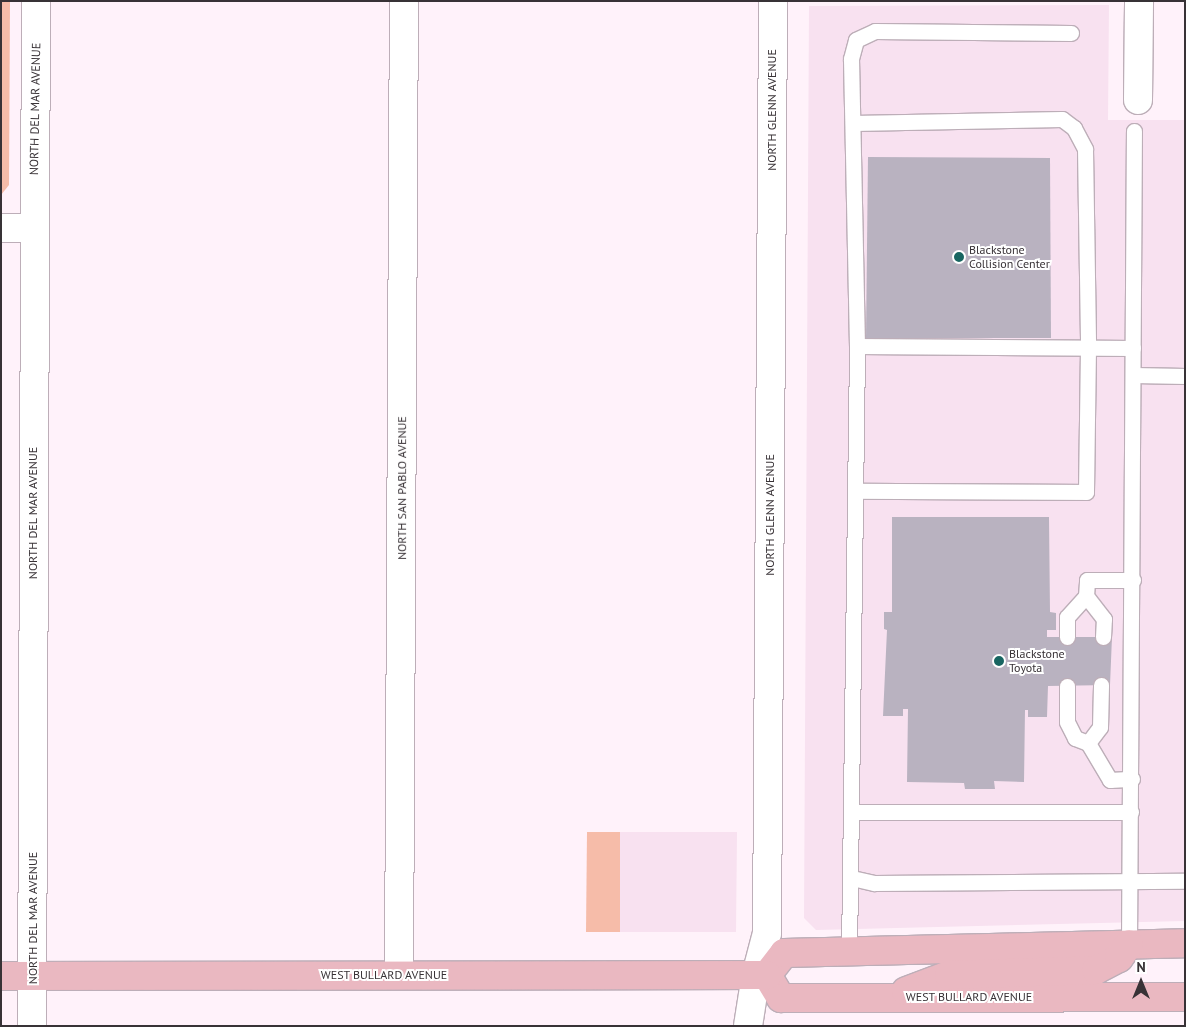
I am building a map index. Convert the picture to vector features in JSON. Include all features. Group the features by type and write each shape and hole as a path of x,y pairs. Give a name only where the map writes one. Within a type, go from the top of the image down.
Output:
{"main road":[{"path":"761,975 784,953 849,953 1185,943"},
{"path":"888,998 949,975 1096,970 1119,958 1129,944"},
{"name":"WEST BULLARD AVENUE","path":"1,976 761,975 781,998 1185,997"}],"street":[{"name":"NORTH DEL MAR AVENUE","path":"32,1026 36,1"},
{"name":"NORTH SAN PABLO AVENUE","path":"399,974 404,1"},
{"name":"NORTH GLENN AVENUE","path":"748,1026 761,975 767,933 773,1"},
{"path":"1138,100 1139,1"},
{"path":"1,228 34,228"}],"lane":[{"path":"849,953 852,878 857,491 857,346 851,59 856,40 875,31 1071,33"},
{"path":"853,122 1062,119 1074,128 1085,149 1088,348 1086,492 857,491"},
{"path":"1129,944 1132,779 1134,131"},
{"path":"857,346 1133,348"},
{"path":"1133,375 1185,376"},
{"path":"1067,637 1067,617 1086,596 1087,580 1133,580"},
{"path":"1086,596 1104,618 1103,637"},
{"path":"1088,743 1100,727 1101,685"},
{"path":"1067,686 1067,722 1075,738 1088,743 1110,780 1132,779"},
{"path":"853,812 1131,812"},
{"path":"852,878 874,883 1185,881"}],"shaded area":[{"path":"1,1 10,1 9,185 1,195"},
{"path":"1109,5 1108,120 1185,120 1185,921 816,930 804,918 809,6"},
{"path":"587,832 620,832 620,932 586,932"},
{"path":"620,832 737,832 736,932 620,932"}],"building":[{"path":"868,157 1050,158 1051,338 866,338"},
{"name":"Blackstone Toyota","path":"892,517 1049,517 1050,612 1056,613 1056,630 1047,630 1047,637 1112,637 1110,685 1048,686 1047,717 1028,717 1028,710 1025,710 1024,782 994,781 995,789 965,789 964,783 907,782 908,709 903,709 903,716 883,716 887,630 884,629 884,612 892,612"}],"place":[{"name":"Blackstone Collision Center","path":"959,257"},
{"name":"Blackstone Toyota","path":"999,661"}]}
